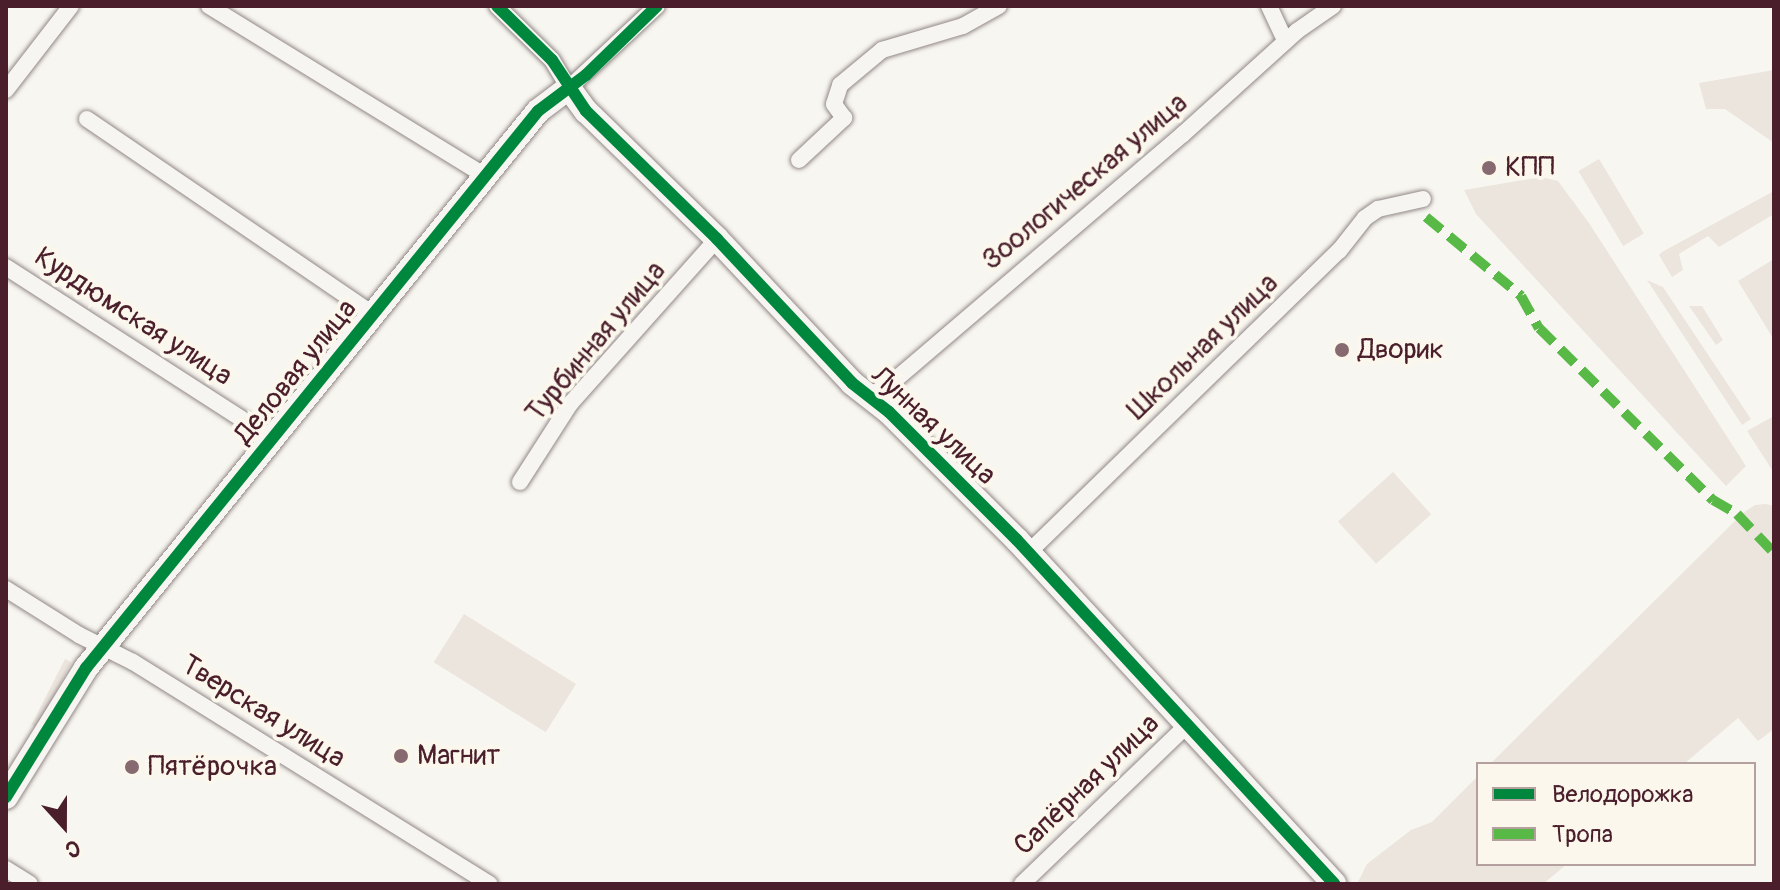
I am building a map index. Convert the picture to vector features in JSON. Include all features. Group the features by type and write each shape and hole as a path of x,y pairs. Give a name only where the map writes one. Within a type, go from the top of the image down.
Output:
{"street":[{"path":"9,79 71,6"},
{"path":"209,6 485,176"},
{"name":"Лунная улица","path":"497,6 552,60 586,111 717,239 852,383 870,396 1028,553 1334,884"},
{"name":"Деловая улица","path":"6,797 86,668 538,111 569,88 657,6"},
{"path":"799,160 844,118 834,104 840,85 882,50 963,26 999,6"},
{"path":"1269,6 1285,41"},
{"name":"Зоологическая улица","path":"870,396 895,380 1182,135 1285,41 1333,6"},
{"path":"87,119 373,314"},
{"name":"Школьная улица","path":"1028,553 1339,251 1365,218 1378,209 1423,199"},
{"name":"Турбинная улица","path":"520,482 570,404 672,292 704,249 717,239"},
{"name":"Курдюмская улица","path":"6,267 271,438"},
{"name":"Тверская улица","path":"6,589 79,635 105,645 489,884"},
{"name":"Сапёрная улица","path":"1022,884 1188,724"},
{"path":"6,869 30,884"}],"shaded area":[{"path":"1774,70 1774,143 1725,109 1706,109 1699,83"},
{"path":"1599,159 1644,234 1623,246 1578,171"},
{"path":"1541,177 1558,181 1589,223 1746,466 1726,486 1476,214 1464,190"},
{"path":"1774,191 1774,214 1719,247 1708,236 1679,254 1683,270 1672,277 1659,255 1662,252"},
{"path":"1774,259 1774,340 1738,281"},
{"path":"1647,280 1663,287 1751,419 1742,425"},
{"path":"1689,306 1702,306 1723,340 1716,345"},
{"path":"1774,416 1774,473 1747,431"},
{"path":"1393,472 1431,514 1376,564 1338,522"},
{"path":"1755,505 1774,506 1774,729 1758,741 1738,718 1686,762 1492,762 1743,513"},
{"path":"464,614 576,684 546,732 434,662"},
{"path":"65,659 71,662 38,728 31,725"},
{"path":"1476,778 1476,866 1565,866 1543,884 1357,884 1367,864 1411,830 1432,822"}],"marked path":[{"path":"1426,217 1521,296 1539,328 1713,500 1737,514 1774,553"}],"cycle path":[{"path":"497,6 552,60 586,111 717,239 852,383 889,412 1017,540 1334,884"},
{"path":"6,797 86,668 538,111 586,75 657,6"}],"place":[{"name":"КПП","path":"1489,168"},
{"name":"Дворик","path":"1342,350"},
{"name":"Магнит","path":"401,756"},
{"name":"Пятёрочка","path":"132,767"}]}
